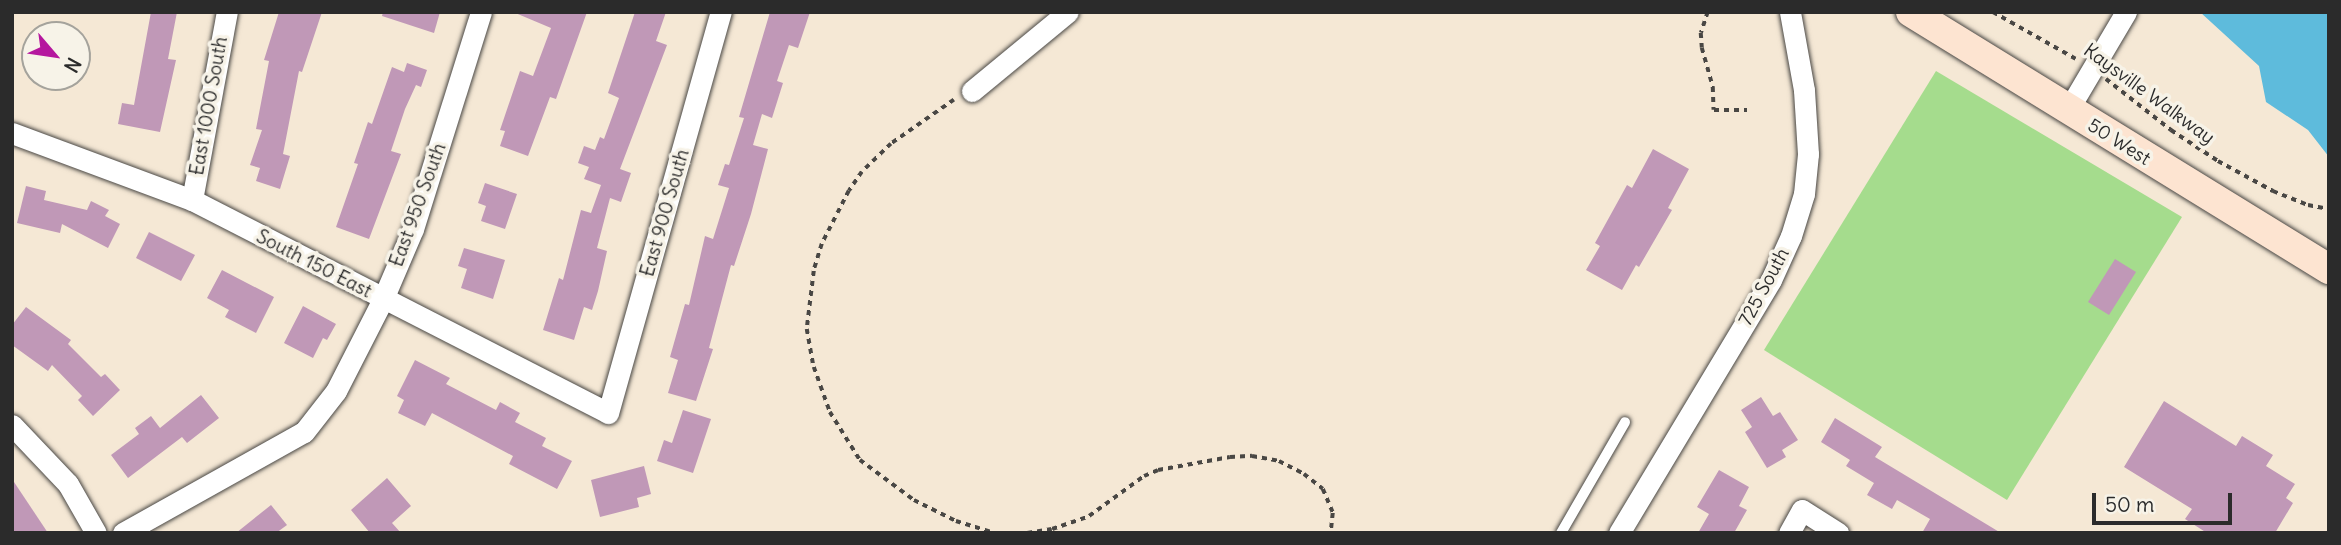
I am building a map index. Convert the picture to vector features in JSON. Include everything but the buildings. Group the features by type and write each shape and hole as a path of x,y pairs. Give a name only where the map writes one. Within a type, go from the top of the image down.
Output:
{"street":[{"name":"East 1000 South","path":"192,200 227,12"},
{"name":"East 950 South","path":"123,533 304,432 336,391 383,299 413,229 481,12"},
{"name":"East 900 South","path":"608,413 721,12"},
{"path":"972,91 1068,12"},
{"name":"725 South","path":"1619,533 1771,280 1791,236 1804,194 1808,154 1804,90 1790,12"},
{"name":"50 West","path":"1911,12 2329,270"},
{"path":"2068,110 2126,12"},
{"name":"South 150 East","path":"12,133 192,200 608,413"},
{"path":"12,425 68,484 96,533"},
{"path":"1789,533 1802,510 1838,533"}],"lane":[{"path":"1561,533 1625,422"}],"path":[{"path":"1708,12 1701,33 1702,48 1713,87 1714,110 1746,110"},
{"name":"Kaysville Walkway","path":"1993,12 2092,69 2171,130 2218,161 2273,191 2308,205 2329,209"},
{"path":"972,91 916,125 862,172 834,216 822,244 814,271 807,329 814,367 830,412 860,460 914,500 956,521 995,533"},
{"path":"1027,533 1052,529 1089,516 1144,476 1158,470 1230,457 1252,456 1279,461 1315,482 1330,500 1333,513 1331,533"}],"green space":[{"path":"1936,71 2182,217 2007,500 1764,350"}],"water":[{"path":"2200,12 2329,12 2329,157 2308,130 2266,102 2259,66"}]}
